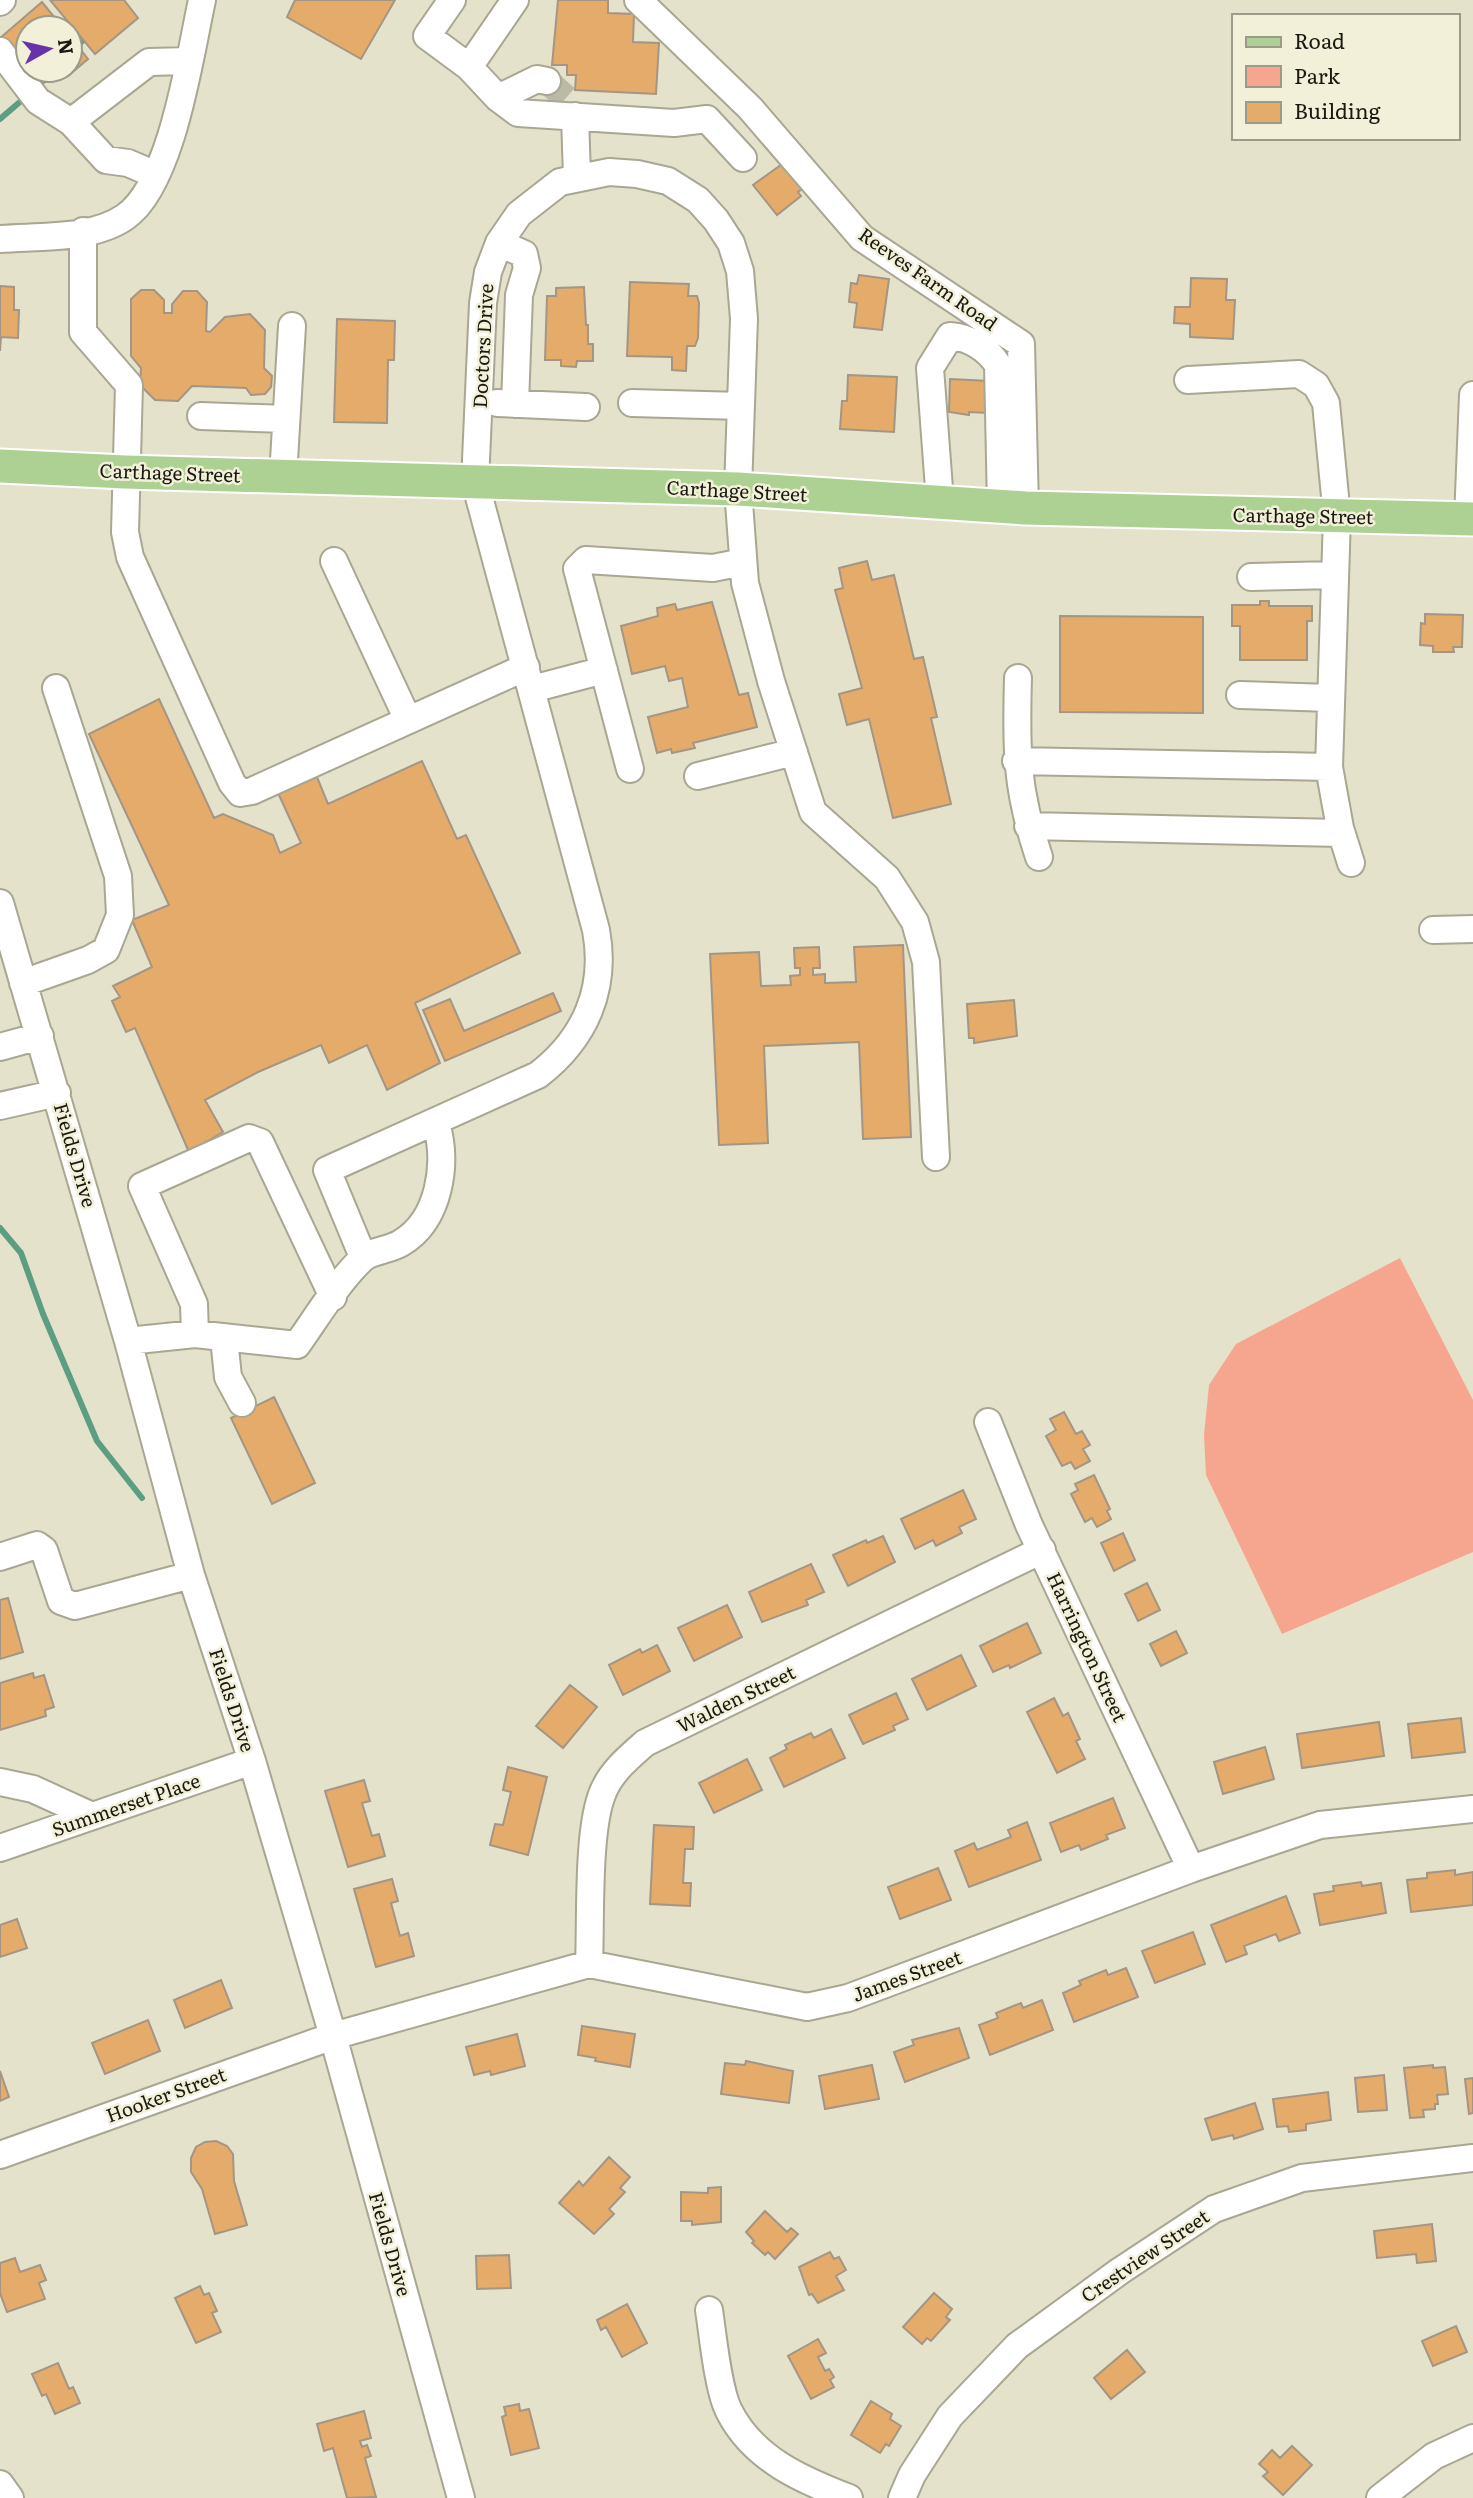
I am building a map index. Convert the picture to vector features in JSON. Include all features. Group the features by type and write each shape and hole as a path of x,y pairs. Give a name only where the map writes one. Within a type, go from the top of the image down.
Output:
{"main road":[{"name":"Carthage Street","path":"0,466 283,477 738,489 1013,507 1471,519"}],"street":[{"path":"0,239 83,231 125,217 147,195 178,111 202,0"},
{"path":"452,0 427,36 469,67 498,98 518,113 564,103 674,123 707,119 743,158"},
{"path":"469,67 515,0"},
{"name":"Reeves Farm Road","path":"638,0 750,108 862,238 1021,344 1013,507"},
{"path":"0,51 38,101 71,122 106,160 128,163 156,174"},
{"path":"71,122 149,62 189,61"},
{"path":"498,98 537,79 564,103 577,177"},
{"name":"Doctors Drive","path":"363,1257 327,1170 538,1075 555,1062 580,1030 596,992 600,961 596,930 475,482 483,303 488,272 499,243 519,214 560,182 577,177 609,172 637,174 668,181 698,200 716,220 731,243 740,271 744,319 738,489 745,583 813,812 887,878 915,922 926,962 936,1157"},
{"path":"83,231 83,332 129,385 125,532 130,557 232,783 240,793 252,791 408,720 529,678 604,670"},
{"path":"499,243 524,254 527,268 519,295 515,404"},
{"path":"283,477 292,326"},
{"path":"940,502 930,368 950,337 962,337 991,354 998,365 1013,507"},
{"path":"1188,380 1299,374 1316,385 1326,403 1337,517 1329,767 1341,833 1351,863"},
{"path":"1471,519 1473,395"},
{"path":"479,402 586,407"},
{"path":"632,403 741,406"},
{"path":"201,416 286,419"},
{"path":"630,769 576,569 586,560 713,568 743,562"},
{"path":"334,561 408,720"},
{"path":"1251,577 1335,575"},
{"path":"1018,678 1016,761 1028,826 1039,858"},
{"path":"23,983 88,960 106,950 120,915 118,876 56,688"},
{"path":"1240,695 1330,698"},
{"path":"698,776 794,752"},
{"path":"1016,761 1329,767"},
{"path":"1028,826 1341,833"},
{"name":"Fields Drive","path":"0,903 128,1341 191,1574 252,1761 332,2036 461,2498"},
{"path":"1433,930 1473,929"},
{"path":"0,1047 40,1037"},
{"path":"0,1105 57,1093"},
{"path":"128,1341 195,1334 297,1345 363,1257 401,1243 417,1230 429,1213 441,1174 442,1153 436,1123"},
{"path":"195,1334 194,1304 142,1186 249,1138 260,1142 333,1297"},
{"path":"224,1338 228,1377 242,1403"},
{"name":"Harrington Street","path":"988,1422 1042,1550 1191,1869"},
{"path":"0,1557 37,1545 44,1550 61,1601 75,1606 191,1574"},
{"name":"Walden Street","path":"589,1964 595,1829 602,1792 620,1765 645,1743 1042,1550"},
{"name":"Summerset Place","path":"0,1848 252,1761"},
{"path":"0,1782 33,1789 92,1816"},
{"name":"James Street","path":"332,2036 589,1964 807,2007 848,1998 1191,1869 1320,1825 1473,1809"},
{"name":"Hooker Street","path":"0,2154 332,2036"},
{"name":"Crestview Street","path":"902,2498 912,2475 950,2416 1017,2346 1120,2271 1214,2209 1302,2178 1473,2158"},
{"path":"709,2310 728,2410 755,2447 783,2469 849,2498"},
{"path":"1380,2498 1434,2456 1473,2438"},
{"path":"0,2484 10,2498"}],"green space":[{"path":"1400,1258 1473,1400 1473,1552 1282,1634 1206,1475 1204,1435 1209,1385 1236,1344"}],"building":[{"path":"50,0 124,0 138,18 95,54 84,41 84,14 62,14"},
{"path":"295,0 395,0 361,59 287,17"},
{"path":"558,0 608,0 608,13 634,14 633,42 659,43 656,94 575,90 576,75 567,75 567,65 552,65"},
{"path":"42,2 52,14 28,14"},
{"path":"14,26 14,55 0,38"},
{"path":"789,159 809,184 798,192 801,196 777,215 753,185"},
{"path":"859,275 889,279 882,330 854,327 857,303 849,302 851,283 857,284"},
{"path":"1191,278 1227,279 1226,300 1235,300 1233,339 1190,337 1190,324 1174,323 1175,307 1190,307"},
{"path":"630,282 689,284 688,296 697,296 698,338 695,346 687,346 686,371 672,370 672,357 627,356"},
{"path":"0,286 14,287 14,310 19,310 18,338 1,337 0,351"},
{"path":"584,287 588,344 593,344 593,361 577,361 576,367 561,366 561,360 545,360 547,296 556,296 556,288"},
{"path":"141,290 154,290 164,300 164,313 172,313 172,304 183,291 197,291 207,302 206,331 210,332 225,317 250,314 265,330 264,368 272,376 271,387 265,394 251,395 246,388 192,386 178,401 155,400 140,385 141,368 131,356 131,299"},
{"path":"337,319 395,321 394,360 388,360 387,423 334,422"},
{"path":"848,375 897,377 894,432 840,429 842,401 847,401"},
{"path":"950,379 989,381 988,413 969,412 969,415 949,412"},
{"path":"867,561 872,580 894,575 914,659 923,657 937,717 931,718 951,804 893,818 869,719 847,725 839,694 862,688 835,590 843,588 839,568"},
{"path":"1260,601 1269,601 1269,606 1312,606 1312,621 1307,621 1307,660 1240,660 1240,626 1232,626 1232,605 1260,605"},
{"path":"712,602 739,695 748,693 757,727 693,743 695,748 672,753 671,749 657,753 648,717 688,707 682,678 669,681 665,666 632,674 621,626 658,616 657,608 675,604 677,610"},
{"path":"1425,614 1463,615 1462,647 1453,647 1454,652 1433,652 1433,646 1420,645 1421,623 1425,624"},
{"path":"1060,616 1203,617 1203,713 1060,712"},
{"path":"159,699 214,818 223,814 273,835 280,853 301,843 278,793 317,777 328,804 422,761 457,839 466,835 520,953 415,1003 440,1063 387,1090 367,1045 329,1063 321,1045 258,1072 205,1100 223,1132 189,1152 135,1028 126,1032 112,1001 120,997 113,986 152,967 132,920 169,905 89,734"},
{"path":"903,945 911,1137 863,1139 859,1042 764,1046 768,1143 719,1145 710,954 759,952 761,986 791,985 790,976 800,975 800,968 795,968 794,948 819,947 820,968 813,968 813,975 825,974 825,983 856,982 854,947"},
{"path":"553,993 561,1011 445,1061 423,1010 450,999 464,1031"},
{"path":"1014,1000 1017,1036 974,1043 974,1038 969,1038 967,1004"},
{"path":"274,1397 315,1483 272,1504 231,1418"},
{"path":"1064,1412 1076,1434 1082,1431 1090,1445 1083,1449 1090,1461 1075,1469 1071,1462 1062,1466 1046,1436 1056,1430 1050,1419"},
{"path":"1094,1475 1110,1509 1107,1511 1111,1519 1097,1527 1092,1518 1085,1522 1071,1494 1078,1490 1075,1484"},
{"path":"963,1490 976,1519 959,1527 962,1533 936,1546 933,1540 915,1549 901,1519"},
{"path":"1123,1533 1135,1560 1114,1571 1101,1543"},
{"path":"883,1536 895,1562 848,1586 833,1555 866,1540 867,1543"},
{"path":"811,1564 824,1592 806,1600 808,1605 762,1622 749,1592"},
{"path":"1147,1583 1160,1610 1138,1621 1125,1594"},
{"path":"8,1598 23,1652 0,1659 0,1600"},
{"path":"727,1605 742,1637 694,1661 678,1628"},
{"path":"1027,1623 1041,1653 1010,1668 1009,1665 993,1672 980,1646"},
{"path":"1176,1631 1187,1653 1161,1666 1150,1644"},
{"path":"657,1645 670,1671 623,1695 609,1665 640,1649 642,1653"},
{"path":"961,1655 976,1686 927,1710 912,1679"},
{"path":"33,1673 34,1678 44,1675 54,1707 45,1710 46,1716 0,1730 0,1683"},
{"path":"570,1685 597,1707 563,1748 536,1726"},
{"path":"896,1693 908,1719 893,1726 895,1730 863,1744 849,1715"},
{"path":"1054,1698 1063,1716 1068,1713 1080,1739 1076,1741 1085,1759 1057,1773 1027,1712"},
{"path":"1461,1718 1465,1752 1412,1758 1408,1724"},
{"path":"1379,1722 1384,1756 1302,1768 1297,1734"},
{"path":"831,1729 845,1758 784,1787 770,1758 787,1749 785,1745 811,1733 814,1738"},
{"path":"1265,1747 1274,1779 1223,1794 1214,1762"},
{"path":"747,1759 762,1790 714,1813 699,1783"},
{"path":"508,1767 547,1777 528,1855 490,1845 495,1824 503,1825 511,1792 503,1790"},
{"path":"364,1780 370,1801 362,1803 372,1836 379,1834 385,1856 348,1867 325,1791"},
{"path":"1113,1798 1125,1828 1106,1835 1108,1839 1081,1850 1079,1845 1061,1852 1050,1823"},
{"path":"1027,1822 1041,1860 969,1887 955,1851 974,1843 977,1850 1011,1837 1008,1830"},
{"path":"654,1825 694,1827 693,1849 685,1849 683,1883 691,1883 690,1906 650,1904"},
{"path":"938,1868 951,1900 900,1919 888,1887"},
{"path":"1455,1870 1455,1875 1473,1872 1473,1905 1411,1912 1407,1880 1427,1878 1427,1873"},
{"path":"392,1879 398,1901 391,1903 400,1936 408,1933 414,1956 376,1967 354,1889"},
{"path":"1361,1882 1362,1886 1381,1883 1386,1913 1320,1925 1314,1894 1334,1891 1333,1886"},
{"path":"1286,1896 1300,1933 1279,1941 1276,1934 1244,1946 1247,1954 1226,1962 1211,1925"},
{"path":"17,1919 27,1948 0,1957 0,1925"},
{"path":"1193,1932 1205,1964 1155,1983 1142,1951"},
{"path":"1126,1968 1138,1997 1074,2022 1063,1993 1081,1985 1079,1981 1106,1970 1108,1975"},
{"path":"221,1980 232,2008 185,2028 174,2000"},
{"path":"1042,2000 1053,2030 990,2055 979,2025 998,2018 996,2013 1021,2003 1023,2008"},
{"path":"148,2020 160,2051 105,2074 92,2043"},
{"path":"582,2026 635,2034 630,2067 578,2055"},
{"path":"959,2028 969,2058 905,2082 894,2052 914,2045 912,2040"},
{"path":"517,2034 525,2066 491,2075 490,2071 474,2075 466,2047"},
{"path":"746,2061 793,2071 789,2103 721,2094 725,2063 745,2065"},
{"path":"872,2065 879,2099 825,2109 819,2076"},
{"path":"1433,2065 1433,2068 1445,2067 1448,2094 1437,2095 1438,2104 1435,2104 1435,2109 1423,2110 1424,2117 1410,2118 1404,2068"},
{"path":"0,2071 9,2097 0,2101"},
{"path":"1384,2075 1387,2110 1358,2112 1355,2078"},
{"path":"1473,2078 1473,2113 1469,2114 1465,2079"},
{"path":"1328,2092 1331,2120 1306,2124 1306,2130 1289,2132 1288,2126 1277,2127 1273,2099"},
{"path":"1255,2103 1263,2129 1234,2139 1233,2135 1212,2140 1205,2119"},
{"path":"216,2141 227,2146 233,2154 234,2181 247,2225 215,2234 202,2189 191,2172 191,2158 196,2147 205,2142"},
{"path":"609,2157 630,2177 620,2188 625,2192 609,2209 614,2214 594,2234 559,2203 579,2181 583,2186"},
{"path":"721,2187 721,2222 692,2225 692,2221 681,2221 681,2192 708,2193 708,2188"},
{"path":"765,2211 787,2232 791,2228 798,2234 775,2259 768,2252 765,2255 752,2243 754,2241 746,2232"},
{"path":"1432,2224 1436,2261 1417,2263 1416,2254 1377,2258 1374,2231"},
{"path":"830,2252 834,2259 839,2257 846,2270 836,2276 844,2290 818,2303 812,2294 809,2295 799,2267"},
{"path":"509,2255 511,2288 477,2289 476,2256"},
{"path":"15,2258 20,2272 40,2265 46,2280 39,2283 45,2299 7,2312 0,2293 0,2263"},
{"path":"200,2286 204,2295 209,2293 217,2311 212,2313 221,2332 196,2343 175,2298"},
{"path":"934,2293 952,2309 946,2317 950,2320 931,2341 927,2338 922,2344 903,2327"},
{"path":"627,2304 647,2343 622,2357 606,2327 601,2330 597,2320"},
{"path":"1456,2326 1467,2352 1433,2366 1422,2341"},
{"path":"818,2339 826,2353 818,2357 825,2371 829,2369 834,2377 830,2380 834,2387 811,2399 788,2356"},
{"path":"1127,2350 1145,2372 1111,2399 1094,2378"},
{"path":"58,2363 69,2389 73,2387 80,2403 55,2414 46,2394 42,2396 32,2374"},
{"path":"871,2401 892,2414 890,2419 901,2426 889,2446 886,2444 880,2453 851,2435"},
{"path":"519,2404 520,2411 529,2409 539,2448 511,2455 502,2417 506,2415 504,2407"},
{"path":"364,2411 371,2438 360,2441 362,2447 367,2445 371,2456 365,2458 376,2497 347,2498 333,2448 324,2451 317,2424"},
{"path":"1292,2446 1312,2465 1283,2495 1263,2476 1268,2472 1259,2464 1272,2450 1280,2458"}],"waterway":[{"path":"84,39 88,35"},
{"path":"36,88 40,84"},
{"path":"0,119 28,95"},
{"path":"0,1228 21,1253 43,1314 97,1441 142,1498"}],"tunnel":[{"path":"547,81 566,98"}]}
